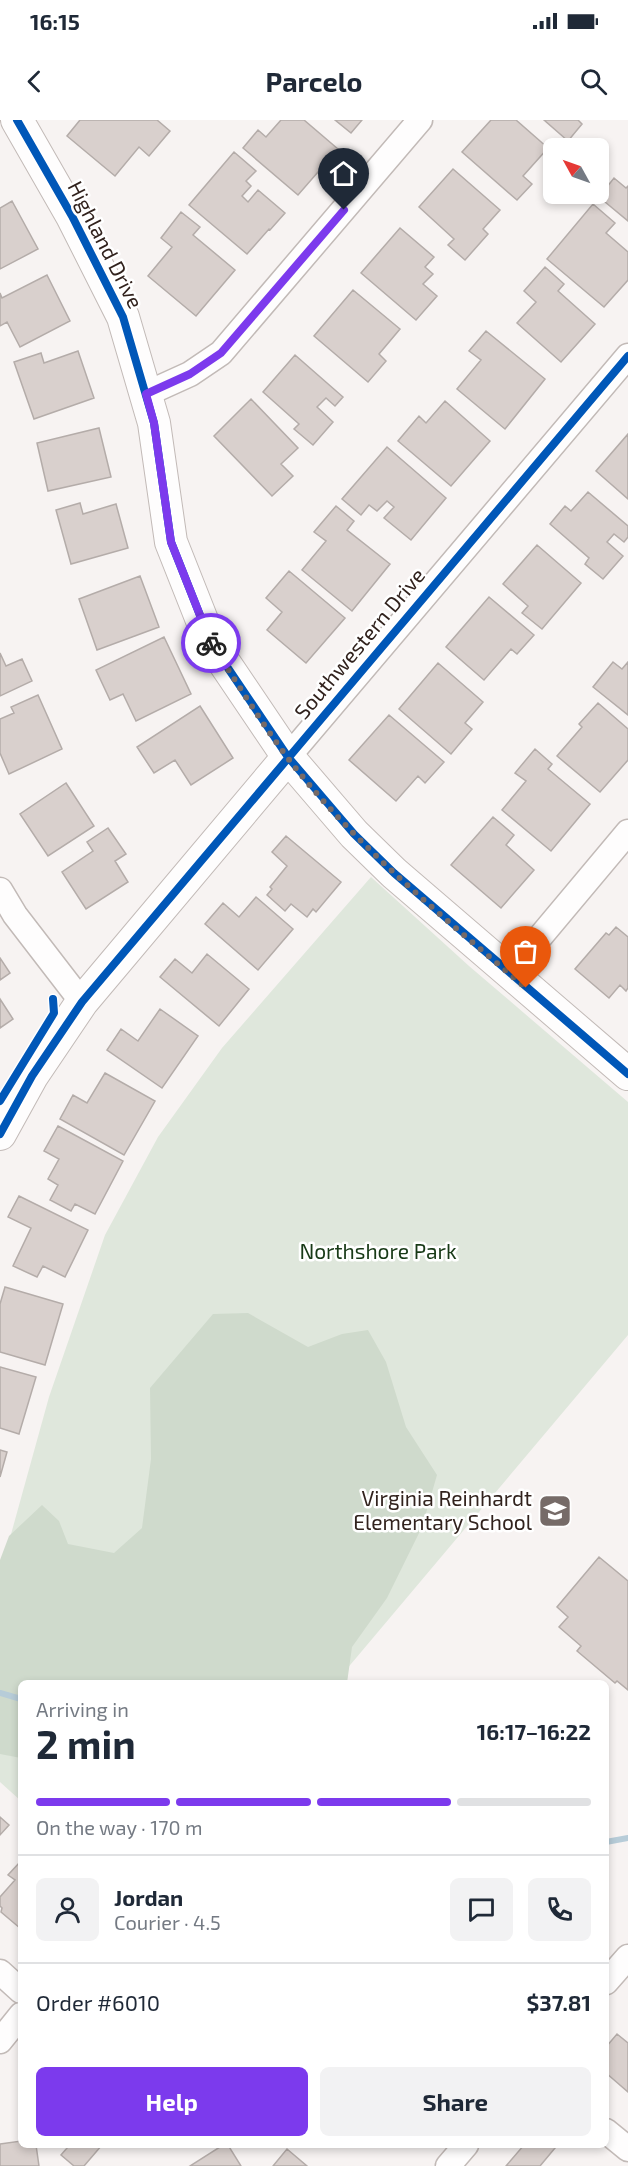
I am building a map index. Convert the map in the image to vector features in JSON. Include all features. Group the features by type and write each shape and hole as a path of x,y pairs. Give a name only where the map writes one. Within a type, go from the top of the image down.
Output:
{"street":[{"path":"0,126 5,120"},
{"name":"Highland Drive","path":"17,120 72,216 123,318 154,423 171,542 211,643 288,758 354,834 394,873 509,974 628,1074"},
{"path":"146,394 190,374 221,353 420,120"},
{"name":"Southwestern Drive","path":"0,1134 32,1076 82,1002 628,356"},
{"path":"509,974 628,832"},
{"path":"0,890 15,915 82,1002"},
{"path":"609,1979 628,1957"},
{"path":"0,1972 18,1988"},
{"path":"0,2042 18,2019"},
{"path":"609,2133 628,2149"},
{"path":"448,2166 463,2148"}],"green space":[{"name":"Northshore Park","path":"371,877 469,966 628,1102 628,1335 338,1680 18,1680 18,1798 0,1782 0,1574 49,1397 105,1235 158,1137 222,1048"},
{"path":"248,1313 308,1347 342,1334 368,1330 386,1362 406,1427 437,1475 422,1527 387,1598 352,1647 347,1680 18,1680 18,1757 0,1754 0,1560 9,1536 42,1505 59,1521 68,1544 114,1553 142,1528 151,1459 150,1388 213,1314"}],"building":[{"path":"80,120 157,120 170,131 149,156 139,147 115,176 67,136"},
{"path":"281,120 304,120 338,149 298,195 243,148 258,130 266,137"},
{"path":"335,120 362,120 351,133"},
{"path":"491,120 516,120 543,144 543,154 523,176 532,184 517,200 462,152"},
{"path":"544,120 578,120 582,124 570,138 565,138"},
{"path":"234,152 256,171 246,181 251,186 242,196 248,202 258,190 285,213 247,254 189,205"},
{"path":"453,169 500,210 483,229 488,234 465,260 448,245 454,239 419,207"},
{"path":"614,178 626,188 628,186 628,221 607,204 609,184"},
{"path":"12,201 38,249 0,269 0,208"},
{"path":"593,204 615,223 606,233 628,252 628,280 604,307 547,259"},
{"path":"181,212 200,227 193,235 235,270 196,316 148,276 172,247 161,238"},
{"path":"400,228 434,257 425,267 433,274 423,284 437,296 416,320 361,273"},
{"path":"545,267 564,284 558,291 595,324 561,362 517,323 536,302 524,291"},
{"path":"47,275 70,321 20,347 7,322 0,326 0,293 2,298"},
{"path":"353,290 400,329 379,354 386,361 368,382 314,336"},
{"path":"486,331 545,379 505,429 457,389 481,360 469,351"},
{"path":"78,351 94,398 34,419 14,362 41,353 44,363"},
{"path":"295,355 343,397 335,406 326,398 317,407 333,422 313,445 294,429 299,424 263,392"},
{"path":"251,399 298,448 281,464 293,476 272,496 214,436"},
{"path":"445,401 490,441 451,486 398,441 419,416 426,423"},
{"path":"99,428 111,477 48,491 37,443"},
{"path":"628,434 628,499 596,471"},
{"path":"387,447 446,498 411,540 384,518 394,507 387,501 377,511 369,505 361,515 342,499"},
{"path":"588,492 628,526 628,537 624,542 614,534 607,542 623,556 603,579 585,564 589,558 550,524 565,506 571,511"},
{"path":"80,503 83,514 116,504 128,548 71,564 56,510"},
{"path":"336,506 354,521 347,530 390,564 352,611 302,570 326,541 314,532"},
{"path":"537,545 581,583 542,629 522,613 528,606 503,584"},
{"path":"289,571 345,618 306,663 267,630 282,612 266,598"},
{"path":"140,576 159,627 97,650 79,599"},
{"path":"489,597 534,635 517,654 511,649 484,680 446,647"},
{"path":"164,637 191,694 136,721 123,694 110,700 96,670"},
{"path":"0,653 6,666 22,659 32,681 0,696"},
{"path":"613,662 622,669 628,662 628,715 593,687"},
{"path":"438,663 483,702 465,723 472,729 451,754 399,709"},
{"path":"38,695 62,749 9,774 0,753 0,719 14,713 11,707"},
{"path":"598,703 628,729 628,760 600,792 557,756 582,727 579,724"},
{"path":"200,706 233,758 191,785 175,760 154,773 137,747"},
{"path":"389,715 444,762 425,783 418,776 396,801 349,760"},
{"path":"535,749 552,764 548,769 590,804 551,851 502,810 526,781 515,773"},
{"path":"66,783 94,826 48,856 20,814"},
{"path":"493,817 514,835 506,845 534,870 501,908 451,865"},
{"path":"108,828 126,854 115,861 128,882 86,909 62,872 93,851 87,842"},
{"path":"286,836 341,882 316,912 313,909 307,917 291,904 285,911 267,895 272,889 270,887 287,866 272,852"},
{"path":"256,897 293,929 258,970 205,924 223,903 239,917"},
{"path":"616,927 628,937 628,988 626,991 620,985 609,998 575,969 606,933 609,935"},
{"path":"207,954 249,989 219,1026 160,977 175,959 192,973"},
{"path":"0,958 10,973 0,980"},
{"path":"0,999 13,1019 0,1028"},
{"path":"160,1009 198,1036 162,1088 107,1050 121,1029 138,1041"},
{"path":"105,1073 155,1101 124,1155 60,1119 73,1095 87,1103"},
{"path":"58,1126 123,1161 95,1214 75,1204 71,1211 50,1200 58,1185 48,1179 59,1159 44,1151"},
{"path":"19,1196 88,1230 65,1277 43,1266 37,1277 13,1266 31,1228 8,1217"},
{"path":"5,1287 63,1304 45,1365 0,1352 0,1304"},
{"path":"0,1367 36,1377 19,1434 0,1428"},
{"path":"0,1450 7,1452 0,1477"},
{"path":"599,1557 628,1581 628,1690 617,1681 615,1683 577,1651 581,1646 559,1627 568,1617 557,1607"},
{"path":"0,1817 9,1825 0,1835"},
{"path":"18,1864 18,1926 1,1912 0,1897 15,1880 8,1875"},
{"path":"617,2034 628,2043 628,2092 609,2076 609,2043"},
{"path":"18,2141 18,2148 36,2148 39,2166 0,2166 0,2144"},
{"path":"67,2148 99,2148 84,2166 74,2166 61,2155"},
{"path":"218,2148 230,2148 241,2166 190,2166"},
{"path":"521,2148 555,2148 540,2166 506,2166"},
{"path":"287,2149 307,2166 273,2166"}],"waterway":[{"path":"0,1693 18,1698"},
{"path":"609,1841 628,1838"}],"cycle path":[{"path":"17,120 72,216 123,317 154,423 171,542 211,643 288,757 354,834 394,873 628,1074"},
{"path":"0,1134 32,1076 82,1002 628,356"},
{"path":"0,1101 54,1013 53,999"}],"way so far":[{"path":"211,643 288,758 354,834 394,873 526,988"}],"place":[{"name":"Virginia Reinhardt Elementary School","path":"555,1511"}],"route":[{"path":"211,643 171,542 154,423 146,394 190,374 221,353 344,210"}]}
